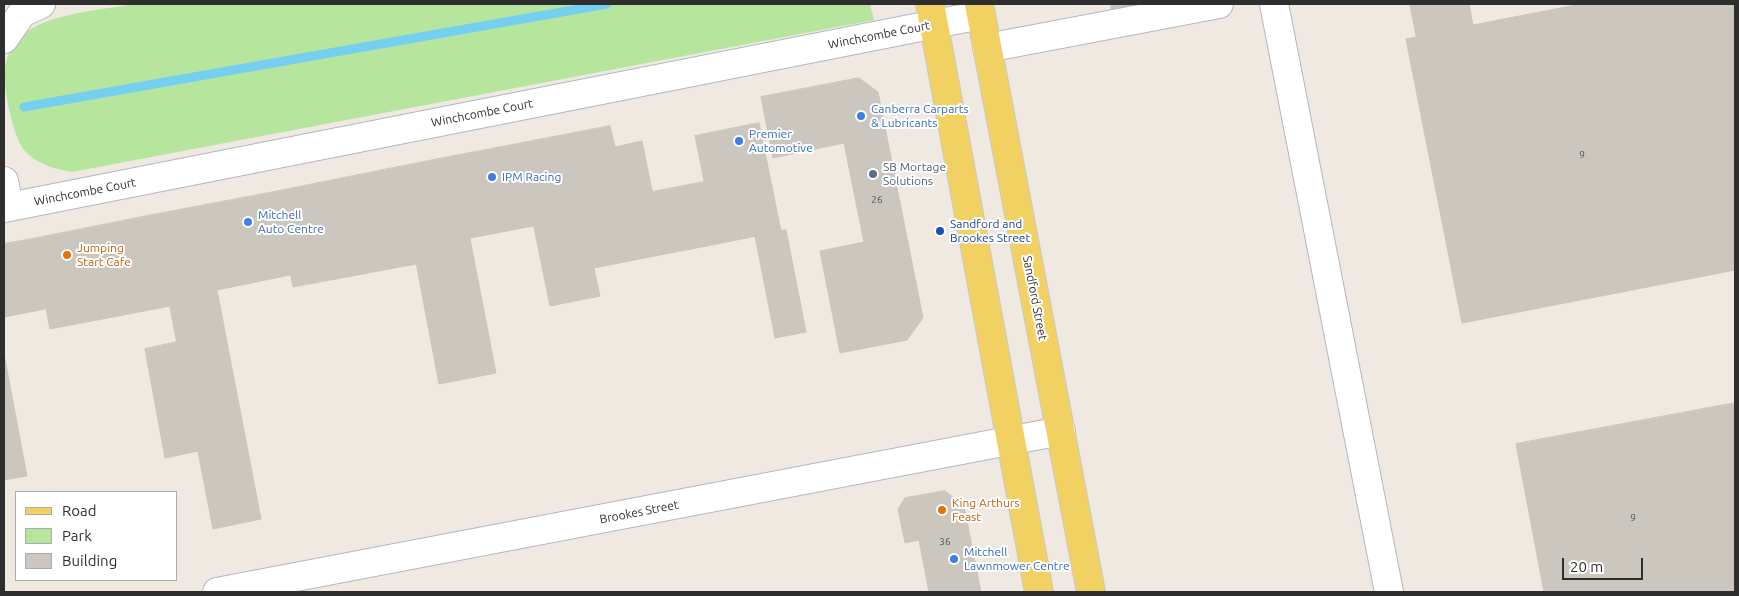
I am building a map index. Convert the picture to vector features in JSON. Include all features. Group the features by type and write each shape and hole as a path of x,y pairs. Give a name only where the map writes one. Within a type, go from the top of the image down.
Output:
{"main road":[{"name":"Sandford Street","path":"980,9 1092,592"},
{"path":"932,14 1040,592"}],"street":[{"path":"4,39 22,13 41,4"},
{"path":"987,48 1219,4"},
{"path":"1274,4 1389,592"},
{"name":"Winchcombe Court","path":"5,199 932,14 980,9"},
{"name":"Brookes Street","path":"217,592 1061,431"}],"green space":[{"path":"134,4 870,4 874,20 72,172 34,159 24,150 15,132 6,94 6,62 17,41 28,31 50,20"}],"building":[{"path":"1111,4 1163,4 1112,13"},
{"path":"1410,4 1469,4 1473,25 1581,4 1735,4 1735,270 1462,323 1406,39 1416,37"},
{"path":"859,78 878,92 923,318 907,340 840,353 820,251 864,242 844,143 773,158 761,97"},
{"path":"759,123 781,231 717,244 695,136"},
{"path":"610,126 615,147 642,141 665,254 594,268 600,296 550,306 517,144"},
{"path":"517,144 533,226 470,238 454,156"},
{"path":"454,156 496,373 439,384 398,167"},
{"path":"398,167 416,264 293,287 274,192"},
{"path":"704,182 717,244 665,254 652,192"},
{"path":"274,192 290,275 217,290 261,519 213,529 152,215"},
{"path":"152,215 170,306 50,329 32,239"},
{"path":"786,230 806,332 775,338 755,236"},
{"path":"32,239 45,309 4,317 4,244"},
{"path":"177,342 198,451 165,458 145,349"},
{"path":"4,354 27,476 4,480"},
{"path":"1735,403 1735,592 1544,592 1516,444"},
{"path":"945,491 964,506 981,592 929,592 919,540 905,543 898,509 905,498"}],"waterway":[{"path":"24,107 607,4"}],"place":[{"name":"Canberra Carparts & Lubricants","path":"861,116"},
{"name":"Premier Automotive","path":"739,141"},
{"name":"SB Mortage Solutions","path":"873,174"},
{"name":"IPM Racing","path":"492,177"},
{"name":"Mitchell Auto Centre","path":"248,222"},
{"name":"Sandford and Brookes Street","path":"940,231"},
{"name":"Jumping Start Cafe","path":"67,255"},
{"name":"King Arthurs Feast","path":"942,510"},
{"name":"Mitchell Lawnmower Centre","path":"954,559"}]}
